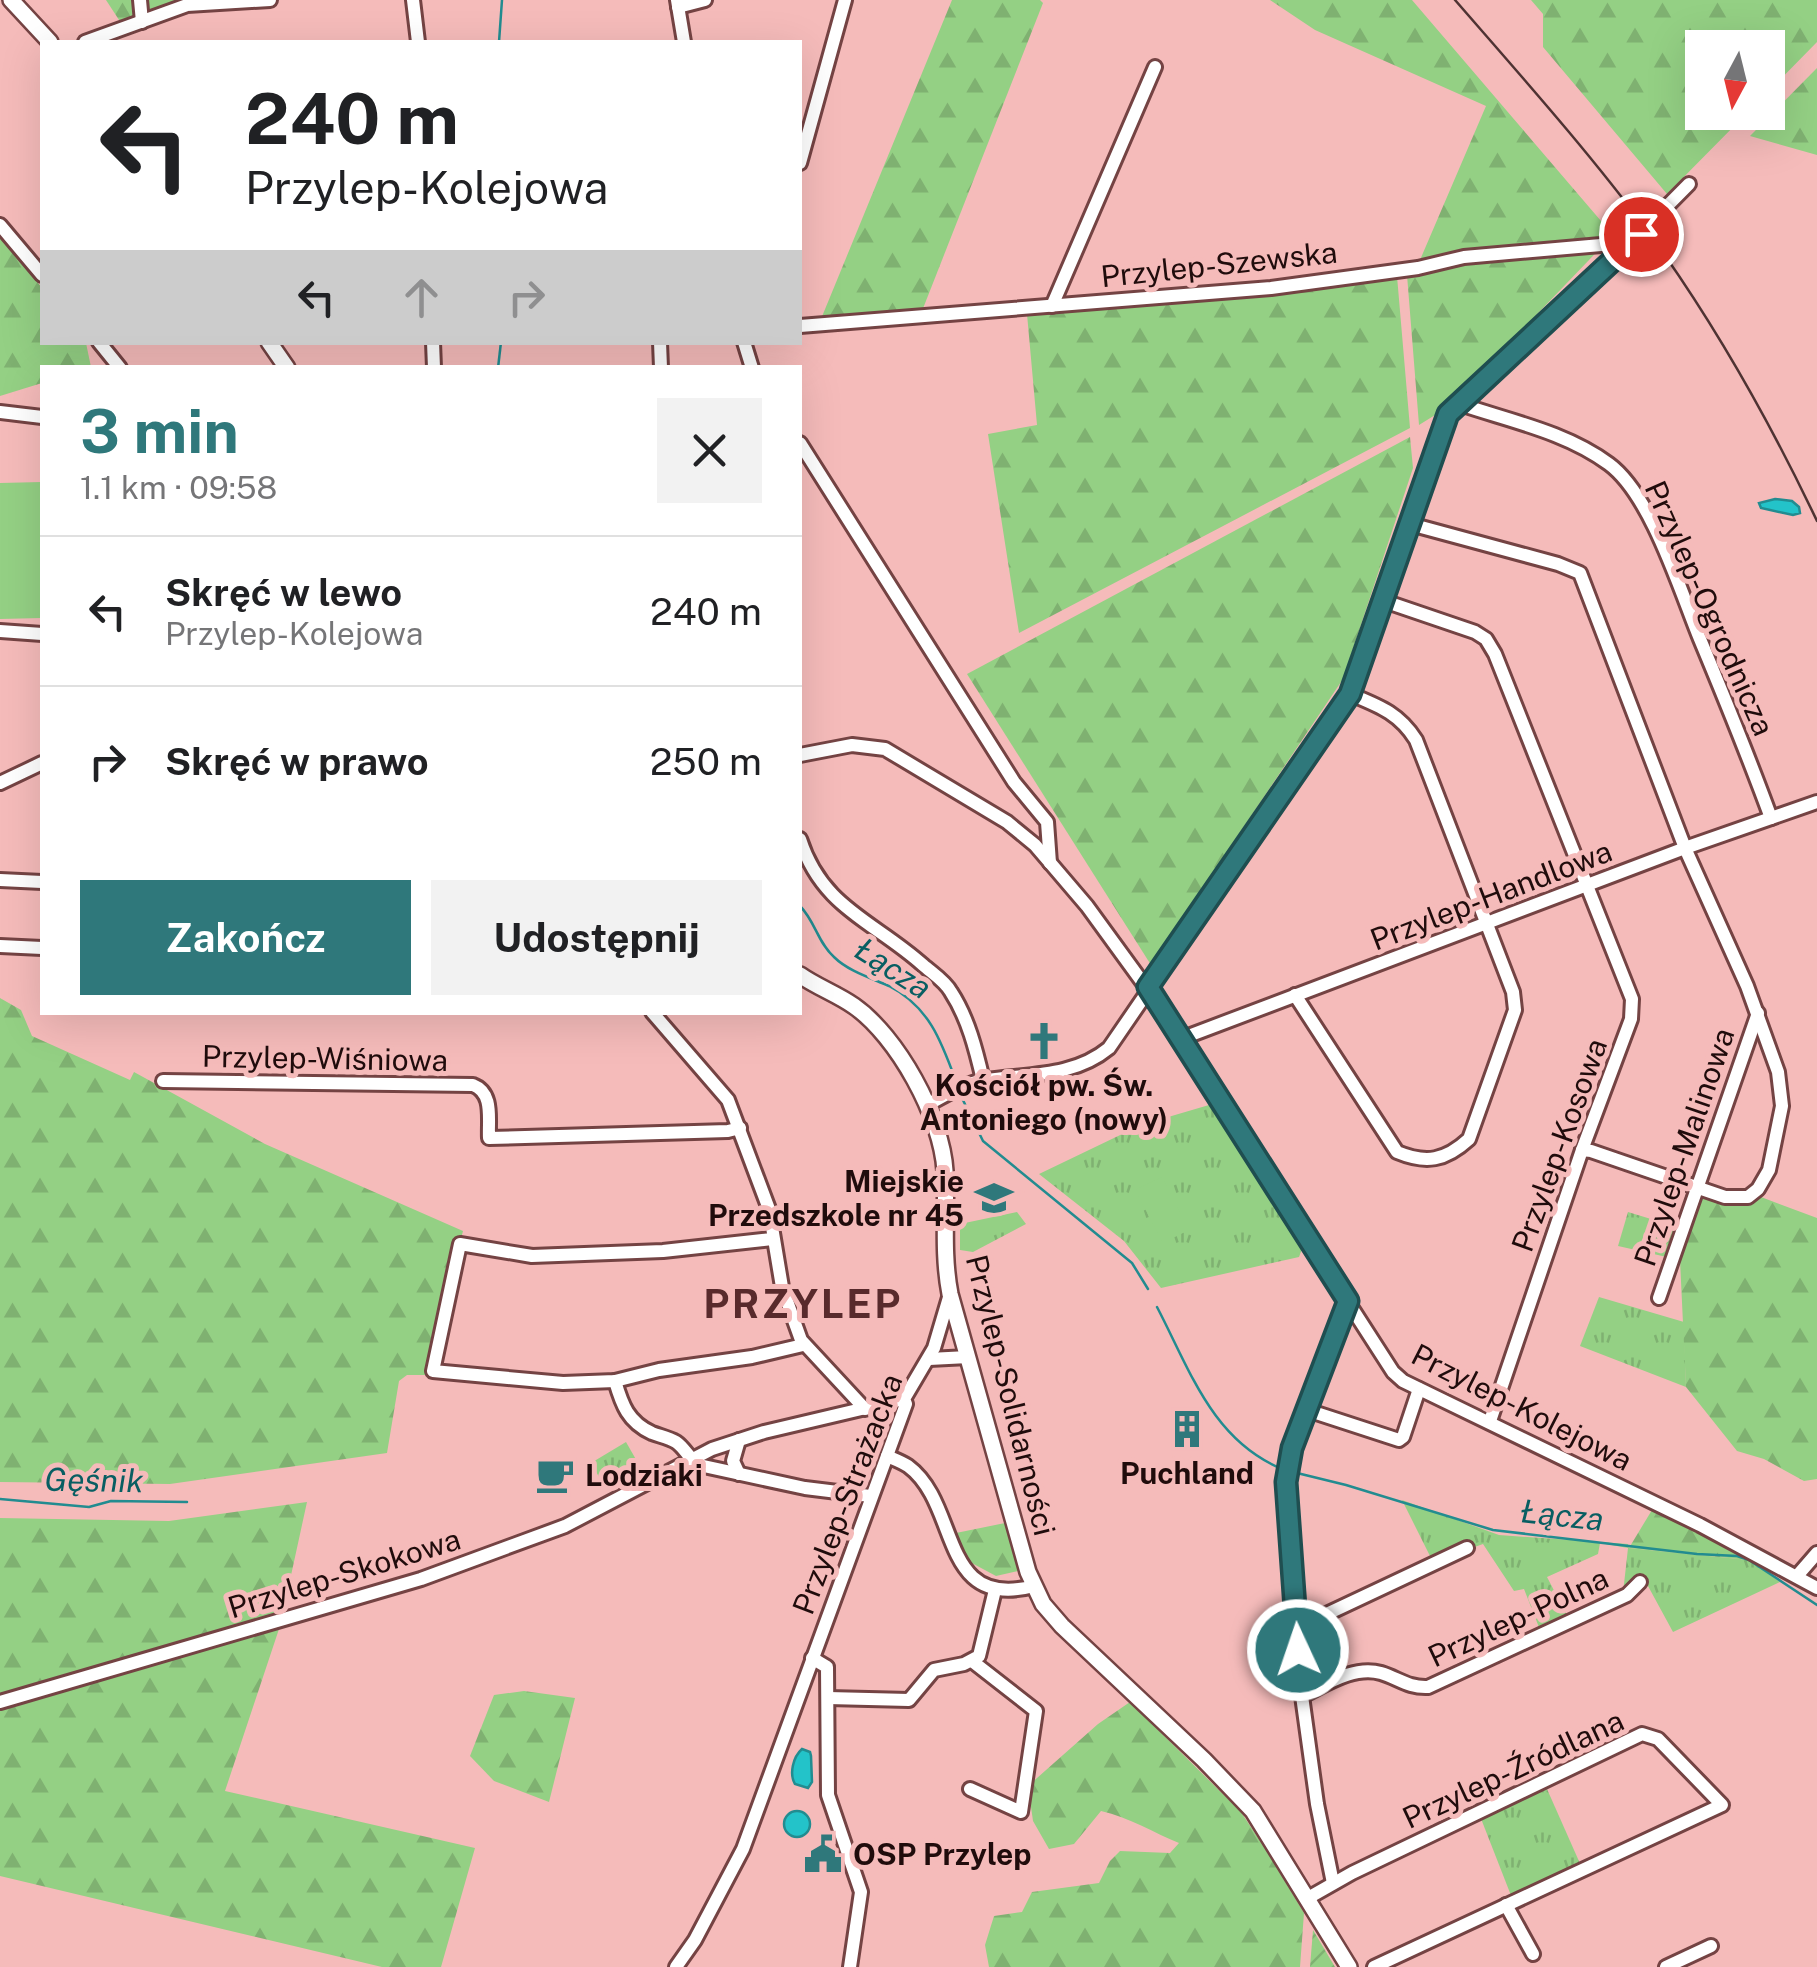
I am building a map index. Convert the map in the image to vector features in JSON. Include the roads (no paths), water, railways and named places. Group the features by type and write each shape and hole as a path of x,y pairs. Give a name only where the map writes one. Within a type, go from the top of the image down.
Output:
{"main road":[{"path":"10,0 48,40"},
{"name":"Przylep-Solidarności","path":"802,977 855,1007 874,1025 927,1105 943,1152 950,1294 1034,1586 1062,1626 1238,1794 1266,1830 1349,1967"}],"street":[{"path":"140,0 142,22"},
{"path":"91,40 187,5 270,0"},
{"path":"413,0 418,40"},
{"path":"684,40 677,3 705,0"},
{"path":"802,155 845,0"},
{"path":"1052,306 1154,66"},
{"path":"927,1105 983,1080 1053,1072 1093,1061 1118,1036 1350,694 1448,414 1641,234 1689,184"},
{"path":"0,225 40,273"},
{"name":"Przylep-Szewska","path":"802,326 1271,288 1418,268 1464,257 1602,245 1641,234"},
{"path":"101,345 118,365"},
{"name":"Przylep-Ogrodnicza","path":"1460,404 1558,436 1609,464 1627,479 1642,502 1673,572 1772,818"},
{"path":"0,412 40,418"},
{"path":"802,446 1014,782 1048,822 1050,863"},
{"path":"1410,524 1558,564 1580,574 1685,848 1758,1014 1778,1072 1782,1106 1770,1170 1748,1197 1725,1198 1582,1150"},
{"name":"Przylep-Kosowa","path":"1384,601 1475,632 1495,654 1632,999 1631,1019 1490,1421"},
{"path":"0,631 40,634"},
{"path":"1294,995 1396,1152 1416,1160 1436,1160 1454,1152 1468,1138 1515,1010 1513,992 1416,740 1392,711 1350,694"},
{"path":"802,755 852,745 873,746 906,760 1007,822 1050,863 1148,987"},
{"path":"0,783 40,764"},
{"name":"Przylep-Handlowa","path":"1183,1038 1817,802"},
{"path":"802,844 818,880 836,900 914,956 950,989 976,1045 983,1080"},
{"path":"0,880 40,882"},
{"path":"0,946 40,948"},
{"name":"Przylep-Kolejowa","path":"1148,987 1393,1372 1817,1588"},
{"name":"Przylep-Malinowa","path":"1659,1298 1758,1014"},
{"path":"655,1015 722,1092 740,1128 769,1210 782,1287 804,1345 872,1408 901,1420"},
{"name":"Przylep-Wiśniowa","path":"163,1082 473,1085 482,1088 488,1097 489,1138 740,1128"},
{"path":"772,1240 663,1251 532,1256 460,1244 432,1371 563,1383 615,1381 804,1345"},
{"name":"Przylep-Strażacka","path":"676,1967 695,1940 743,1849 901,1420 904,1399 928,1359 950,1294"},
{"path":"1334,1883 1315,1793 1302,1696 1286,1482 1292,1448 1348,1301"},
{"path":"928,1359 968,1357"},
{"path":"615,1381 622,1405 632,1420 678,1443 699,1466 806,1488 870,1496"},
{"path":"1306,1410 1398,1440 1403,1437 1420,1389"},
{"name":"Przylep-Skokowa","path":"0,1702 421,1579 565,1526 689,1459 739,1440 904,1399"},
{"path":"739,1440 733,1462 739,1474"},
{"path":"886,1456 916,1474 970,1575 980,1584 995,1590 1034,1586"},
{"path":"1297,1628 1467,1548"},
{"path":"1797,1576 1817,1553"},
{"name":"Przylep-Polna","path":"1302,1696 1359,1671 1386,1674 1414,1688 1428,1687 1627,1595 1640,1582"},
{"path":"828,1698 909,1700 934,1670 972,1661 982,1650 995,1590"},
{"name":"Przylep-Strażacka","path":"812,1658 826,1667 828,1794 861,1892 850,1967"},
{"path":"970,1789 1021,1812 1036,1711 972,1661"},
{"name":"Przylep-Źródlana","path":"1308,1898 1642,1734 1658,1739 1722,1805 1506,1905"},
{"path":"1374,1967 1506,1905 1532,1954"},
{"path":"1666,1967 1711,1946"}],"water":[{"path":"1775,499 1792,501 1800,513 1761,508 1759,503"},
{"path":"802,1749 811,1756 812,1782 808,1788 795,1784 792,1775 794,1761"},
{"path":"797,1811 806,1815 810,1824 806,1833 797,1837 788,1833 784,1824 788,1815"}],"waterway":[{"name":"Łącza","path":"499,40 502,0"},
{"name":"Łącza","path":"498,365 501,345"},
{"name":"Łącza","path":"802,909 834,957 889,986 925,1015 957,1084"},
{"name":"Łącza","path":"959,1092 983,1141 1132,1263 1148,1289"},
{"name":"Łącza","path":"1157,1307 1220,1422 1258,1456 1282,1469"},
{"name":"Łącza","path":"1297,1473 1493,1530 1737,1556 1817,1605"},
{"name":"Gęśnik","path":"0,1499 89,1507 111,1501 187,1502"}],"railway":[{"path":"1455,0 1603,173 1673,267 1740,373 1817,521"}],"place":[{"name":"Kościół pw. Św. Antoniego (nowy)","path":"1044,1041"},
{"name":"Miejskie Przedszkole nr 45","path":"994,1198"},
{"name":"Puchland","path":"1187,1429"},
{"name":"Lodziaki","path":"555,1475"},
{"name":"OSP Przylep","path":"823,1854"}],"district":[{"name":"PRZYLEP","path":"803,1303"}]}
